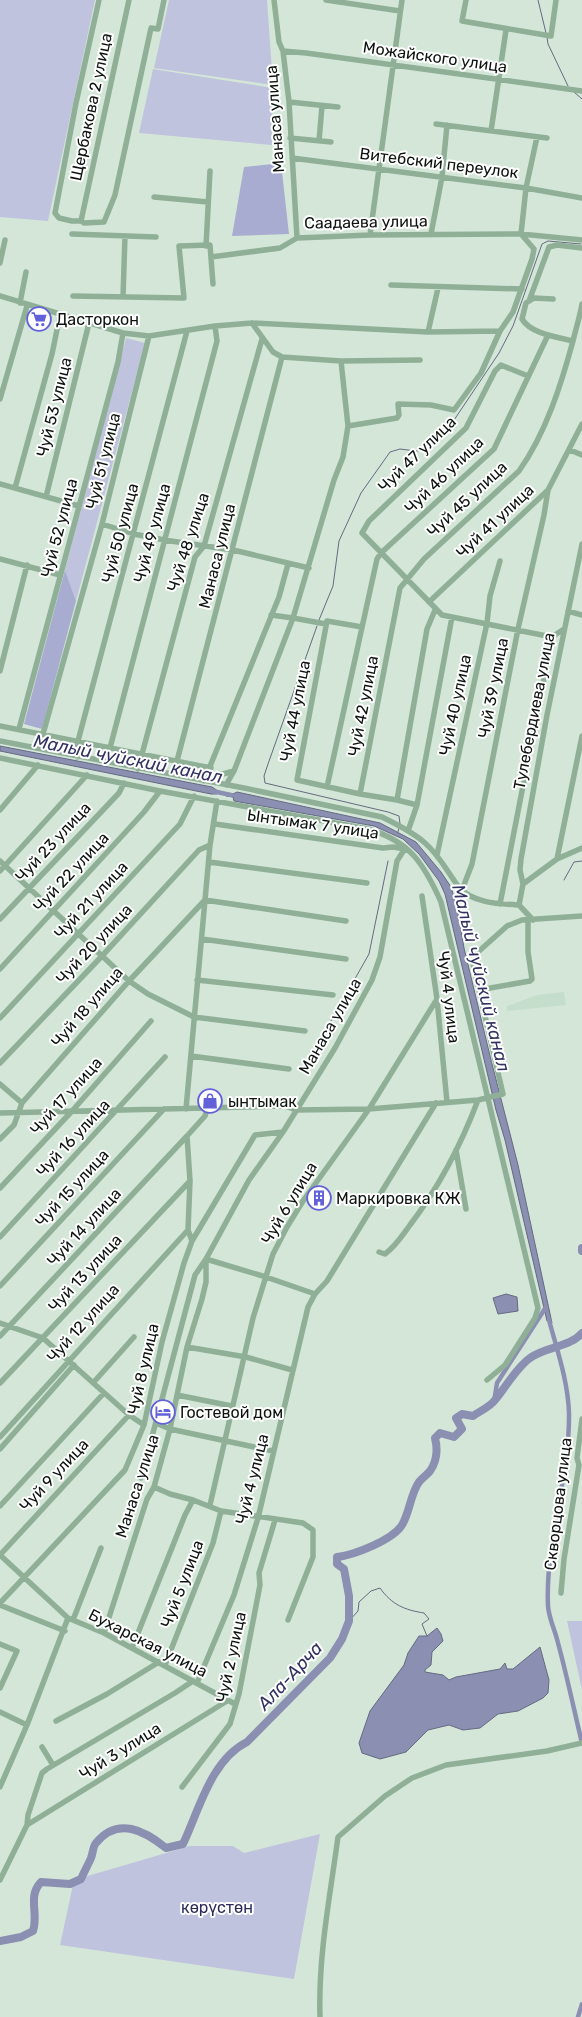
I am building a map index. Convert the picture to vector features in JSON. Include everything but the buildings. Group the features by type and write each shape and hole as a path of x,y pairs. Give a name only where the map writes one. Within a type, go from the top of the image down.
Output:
{"street":[{"path":"99,0 76,103 55,213 59,218 72,221 81,220 84,224 102,223 115,195 151,28 158,29 164,0"},
{"name":"Щербакова 2 улица","path":"81,220 129,0"},
{"name":"Манаса улица","path":"274,0 289,102 296,238"},
{"path":"326,0 400,11"},
{"path":"370,235 402,0"},
{"path":"466,0 462,21 506,30 551,36 556,0"},
{"path":"491,131 506,30"},
{"name":"Можайского улица","path":"283,52 306,53 582,91"},
{"path":"289,102 338,107"},
{"path":"319,141 322,106"},
{"path":"436,124 547,138"},
{"path":"432,234 442,178 447,125"},
{"path":"348,426 397,418 399,415 398,404 431,405 454,410 480,373 500,331 514,312 534,249 521,234 526,188 537,136"},
{"path":"290,138 331,142"},
{"name":"Витебский переулок","path":"292,158 526,188 582,198"},
{"path":"206,246 210,171"},
{"path":"154,197 208,202"},
{"path":"72,234 156,238"},
{"name":"Саадаева улица","path":"211,257 280,248 296,238 370,235 521,234 582,240"},
{"path":"123,297 125,236"},
{"path":"0,264 5,240"},
{"path":"73,296 184,298 179,246 210,245 213,284"},
{"path":"573,341 548,335 526,326 522,319 524,309 529,301 549,248 557,246 582,248"},
{"path":"20,303 26,272"},
{"path":"391,285 438,288 522,289"},
{"path":"428,332 438,288"},
{"path":"0,296 27,306 124,333 149,336 215,326 252,323 428,332 500,331"},
{"path":"529,301 534,298 553,299"},
{"name":"Чуй 45 улица","path":"394,624 400,588 424,558 519,471 526,461 556,398 566,371 582,304"},
{"path":"0,399 27,306"},
{"path":"15,488 60,315"},
{"name":"Чуй 53 улица","path":"46,497 89,323"},
{"path":"252,323 273,352 282,357 341,361 420,360"},
{"name":"Чуй 49 улица","path":"110,748 217,341 215,326"},
{"name":"Чуй 50 улица","path":"77,756 78,741 187,331"},
{"name":"Чуй 52 улица","path":"19,729 118,362 124,333"},
{"name":"Чуй 46 улица","path":"327,786 377,559 382,552 494,449 548,335"},
{"name":"Чуй 51 улица","path":"43,734 102,524 149,336"},
{"name":"Чуй 48 улица","path":"138,769 195,557 204,546 262,339"},
{"name":"Манаса улица","path":"177,762 282,357"},
{"path":"226,785 234,771 293,618 334,480 343,457 348,426 341,361"},
{"name":"Чуй 47 улица","path":"382,552 362,533 369,520 466,428 495,371 501,365 528,376"},
{"name":"Чуй 41 улица","path":"429,602 548,490 582,424"},
{"path":"570,450 582,455"},
{"path":"0,484 79,506"},
{"name":"Чуй 39 улица","path":"462,890 472,864 518,630 548,490"},
{"path":"102,524 134,534 233,550 309,568"},
{"name":"Тулебердиева улица","path":"519,905 523,884 520,870 521,859 564,629 582,544"},
{"path":"382,552 435,610 442,615 552,637"},
{"path":"0,559 60,575"},
{"name":"Чуй 40 улица","path":"437,855 490,596 500,561"},
{"path":"204,780 279,597 288,564"},
{"path":"0,671 27,565"},
{"path":"398,800 427,629 435,610"},
{"path":"568,611 582,616"},
{"path":"271,615 326,624 327,621 332,621 362,628"},
{"path":"408,831 417,805 452,617"},
{"name":"Чуй 44 улица","path":"326,624 297,780 417,805"},
{"name":"Чуй 42 улица","path":"360,794 394,624"},
{"path":"500,904 552,637 564,629"},
{"path":"0,726 142,754 223,774 234,771"},
{"path":"557,859 582,736"},
{"path":"0,741 138,769 204,780 382,817 425,842 437,855 462,890 473,898 500,904 519,905 530,920 528,952 532,979 530,981 479,990"},
{"path":"0,758 124,782 160,791 368,828 395,839 426,870 441,902 538,1308 535,1318 505,1365 486,1380"},
{"path":"0,810 38,765"},
{"path":"0,871 2,864 87,775"},
{"name":"Чуй 23 улица","path":"0,918 119,793 124,782"},
{"name":"Чуй 22 улица","path":"0,969 144,812 160,791"},
{"name":"Чуй 21 улица","path":"0,1018 180,824 194,796"},
{"path":"186,1109 210,845 215,824 217,801"},
{"name":"Ынтымак 7 улица","path":"215,824 383,848 405,849"},
{"name":"Чуй 20 улица","path":"0,1063 199,850 210,845"},
{"path":"523,884 557,859 582,848"},
{"name":"Манаса улица","path":"141,1478 195,1275 206,1259 249,1180 283,1132 339,1040 372,980 380,957 397,861 405,849"},
{"path":"209,862 367,884"},
{"path":"2,864 129,981 156,998 194,1017 306,1031"},
{"name":"Чуй 4 улица","path":"422,896 437,999 447,1102"},
{"path":"205,900 346,921"},
{"name":"Чуй 18 улица","path":"0,1139 14,1125 22,1103 129,981 205,900"},
{"path":"1,1114 73,1110 164,1110 285,1106 296,1110 369,1109 478,1100 503,1094 473,964 478,952 507,926 522,920 582,916"},
{"path":"202,939 346,959"},
{"path":"197,980 333,996"},
{"name":"Чуй 6 улица","path":"210,1505 223,1442 246,1357 253,1318 273,1254 287,1227 324,1170 369,1109 437,999"},
{"name":"Чуй 17 улица","path":"0,1188 73,1110 151,1020"},
{"path":"191,1056 289,1069"},
{"name":"Чуй 16 улица","path":"0,1237 165,1057"},
{"path":"0,1084 22,1103"},
{"path":"379,1252 385,1254 393,1248 425,1206 445,1174 478,1100"},
{"name":"Чуй 4 улица","path":"195,1682 234,1595 258,1518 308,1307 315,1294 327,1281 436,1103"},
{"name":"Чуй 14 улица","path":"0,1336 187,1136 205,1116 207,1109"},
{"name":"Чуй 15 улица","path":"0,1286 164,1110"},
{"name":"Чуй 8 улица","path":"0,1604 125,1470 144,1425 162,1342 192,1241 256,1135 283,1132"},
{"path":"187,1136 190,1181 188,1230 192,1241"},
{"path":"456,1150 466,1209"},
{"name":"Чуй 13 улица","path":"0,1383 190,1181"},
{"name":"Чуй 12 улица","path":"0,1437 188,1230"},
{"path":"206,1259 315,1294"},
{"name":"Манаса улица","path":"104,1633 147,1499 154,1487 170,1429 188,1347 206,1282 206,1259"},
{"path":"0,1323 43,1338 129,1415 144,1425"},
{"path":"93,1382 134,1337"},
{"path":"188,1347 246,1357 292,1370"},
{"path":"0,1449 74,1365"},
{"path":"0,1506 104,1393"},
{"path":"177,1395 232,1406"},
{"name":"Чуй 9 улица","path":"0,1555 129,1415"},
{"name":"Скворцова улица","path":"561,1593 564,1559 581,1465 577,1458 582,1419"},
{"path":"156,1424 223,1442 273,1451"},
{"path":"154,1487 170,1494 210,1505 221,1511 258,1518 303,1523 313,1530 313,1557 288,1620"},
{"path":"132,1648 185,1515 194,1500"},
{"name":"Чуй 5 улица","path":"162,1664 213,1543 221,1511"},
{"name":"Чуй 2 улица","path":"182,1787 230,1724 239,1694 260,1585 259,1573 275,1520"},
{"path":"0,1555 24,1579 71,1619 101,1548"},
{"name":"Бухарская улица","path":"0,1604 65,1631 71,1619 104,1633 235,1704"},
{"path":"0,1787 65,1631"},
{"path":"0,1644 16,1651 0,1688"},
{"path":"56,1721 162,1664"},
{"path":"0,1880 27,1825 28,1815 42,1774 53,1765 195,1682"},
{"name":"Чуй 3 улица","path":"27,1825 227,1701"},
{"path":"0,1712 27,1725"},
{"path":"320,2017 319,2000 324,1950 338,1837 385,1796 412,1778 446,1765 547,1751 582,1744"},
{"path":"42,1747 53,1765"}],"shaded area":[{"path":"281,163 289,234 232,236 244,167"},
{"path":"65,570 76,601 42,729 24,724"},
{"path":"0,746 212,787 218,791 217,794 211,794 0,751"},
{"path":"237,792 380,823 416,842 451,887 457,907 464,948 518,1165 552,1323 547,1321 445,894 439,881 419,854 403,839 374,826 234,801 233,797 226,796 226,793 233,794"},
{"path":"564,992 566,1005 507,1011 507,1006 537,995"},
{"path":"506,1294 517,1297 518,1311 498,1314 493,1298"},
{"path":"437,1628 443,1641 432,1652 431,1665 425,1672 443,1675 449,1680 500,1669 505,1663 507,1669 513,1669 540,1647 549,1680 548,1693 543,1698 518,1711 498,1714 480,1728 463,1730 449,1725 428,1730 406,1752 380,1759 362,1753 359,1743 370,1711 404,1665 408,1653 419,1636 427,1636"}],"green space":[{"path":"0,0 95,0 48,221 0,217"},
{"path":"169,0 267,0 273,85 154,68"},
{"path":"153,69 273,88 272,145 139,133"},
{"path":"126,338 145,343 76,601 65,570"},
{"path":"567,1621 582,1621 582,1690"},
{"name":"көрүстөн","path":"320,1834 294,1979 60,1945 74,1880 190,1846 233,1846 244,1853"}],"waterway":[{"path":"538,0 546,33"},
{"path":"547,37 548,44 568,86"},
{"path":"574,92 582,99"},
{"path":"319,620 333,586 339,541 361,493 390,452 400,449 426,450 436,444 448,429 499,353 513,326 542,244 548,241 581,244"},
{"path":"317,626 264,776 265,783 388,812 399,816 400,824"},
{"name":"Малый чуйский канал","path":"212,791 231,795"},
{"name":"Малый чуйский канал","path":"398,832 399,828"},
{"path":"302,1072 369,954 388,861"},
{"path":"564,880 574,862 582,861"},
{"path":"494,1402 497,1383 546,1307"},
{"path":"549,1320 564,1377 569,1413 566,1461 550,1558 548,1606 582,1743"},
{"name":"Ала-Арча","path":"0,1941 21,1937 33,1931 35,1918 34,1899 41,1882 70,1884 81,1879 95,1844 104,1835 113,1830 122,1828 140,1832 166,1848 183,1844 208,1787 224,1761 247,1742 330,1658 342,1639 349,1621 349,1596 344,1569 337,1564 337,1557 372,1546 397,1531 405,1520 416,1487 430,1471 434,1463 437,1451 435,1438 440,1433 454,1437 462,1429 456,1418 462,1414 473,1416 488,1407 520,1367 530,1358 543,1351 571,1342 582,1333"},
{"path":"349,1621 358,1611 359,1602 371,1591 380,1588 389,1599 399,1606 424,1613 429,1619 422,1624 427,1636"},
{"path":"578,2017 582,2004"}],"place":[{"name":"Дасторкон","path":"39,319"},
{"name":"ынтымак","path":"210,1101"},
{"name":"Маркировка КЖ","path":"319,1198"},
{"name":"Гостевой дом","path":"163,1412"}]}
